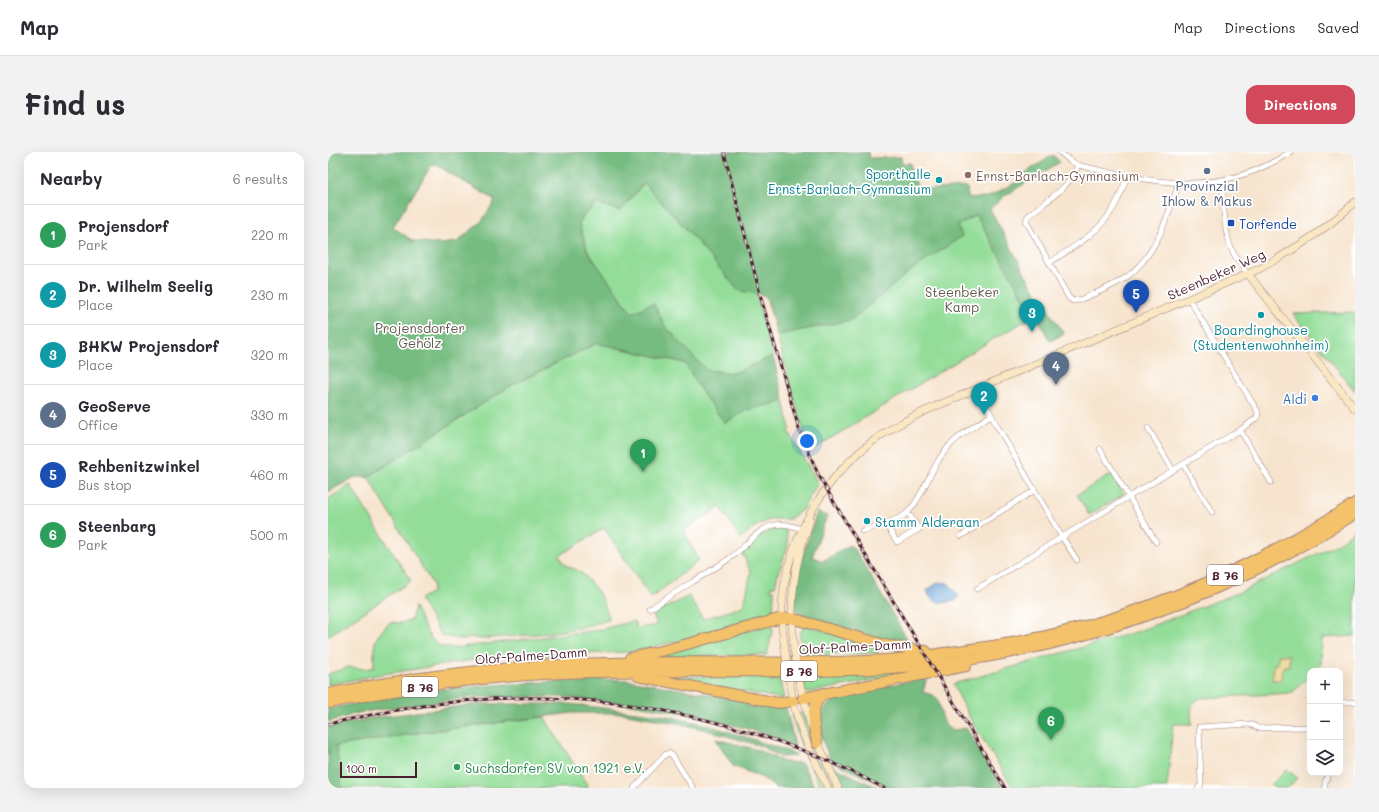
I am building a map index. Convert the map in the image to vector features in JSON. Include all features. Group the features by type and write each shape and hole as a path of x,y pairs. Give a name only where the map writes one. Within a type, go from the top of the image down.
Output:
{"highway":[{"name":"Olof-Palme-Damm","path":"328,703 391,691 456,682 602,667 849,662 904,658 1012,643 1051,635 1125,614 1206,584 1265,556 1315,528 1355,503"},
{"name":"Olof-Palme-Damm","path":"328,694 462,672 518,667 854,670 939,664 996,655 1045,646 1090,634 1210,592 1268,564 1355,514"},
{"path":"602,667 786,618 885,645 915,650 952,652"},
{"path":"602,667 644,677 778,703 968,665 996,655"},
{"path":"817,743 813,711 817,702 824,693"}],"main road":[{"name":"Steenbeker Weg","path":"838,788 790,685 784,650 786,618 804,530 815,507 841,470 863,449 881,435 922,412 1248,274 1298,248 1322,231 1355,202"},
{"path":"1248,274 1355,410"},
{"name":"Steenbeker Weg","path":"786,618 794,649 800,685 798,700 807,742 828,788"}],"street":[{"path":"1060,152 1069,160 1078,165 1126,176 1178,183 1222,181 1256,170 1290,152"},
{"path":"1078,165 1075,173 1068,183 1026,219 1026,223 1069,298 1073,301 1104,290 1125,278 1143,262 1156,242 1170,211 1178,183"},
{"path":"1049,263 1087,238 1103,224 1118,199 1126,176"},
{"path":"1222,181 1226,226 1231,248 1248,274"},
{"path":"977,589 1255,420 1258,412 1189,299"},
{"path":"978,389 991,415 1077,560"},
{"path":"862,531 902,516 908,512 917,500 939,458 949,446 960,436 991,415"},
{"path":"1148,428 1174,470"},
{"path":"1240,430 1271,482"},
{"path":"1100,449 1156,542"},
{"path":"1183,464 1212,512"},
{"path":"961,536 1035,490"},
{"path":"885,523 897,542 919,529 910,516"},
{"path":"650,609 732,557 756,535 769,526 784,524 804,530"},
{"path":"1343,702 1355,702"},
{"path":"1198,788 1201,785 1199,727 1250,724 1258,728 1307,727"},
{"path":"634,788 666,754 669,753 672,755 693,788"},
{"path":"1325,788 1325,782 1328,776"}],"green space":[{"name":"Projensdorfer Gehölz","path":"328,152 868,152 869,158 901,157 902,164 910,163 911,171 919,190 967,187 968,198 988,197 1017,182 1016,179 1053,155 1060,162 1004,196 990,209 1031,284 1064,334 1050,341 976,215 957,226 962,236 910,271 851,320 777,335 766,296 738,290 689,232 644,183 620,211 596,203 582,218 579,224 588,252 632,313 653,303 665,326 706,370 734,373 773,356 784,401 747,410 725,423 703,394 685,363 597,343 510,386 368,477 355,477 328,492","holes":["436,165 495,200 482,221 457,242 441,244 413,241 393,227 431,166"]},
{"path":"644,183 689,232 738,290 756,294 773,356 734,373 706,370 665,326 653,303 632,313 588,252 579,224 582,218 596,203 620,211"},
{"name":"Steenbeker Kamp","path":"976,215 1034,316 995,338 810,451 777,335 851,320 910,271 962,236 957,226"},
{"path":"1355,312 1355,391 1293,314"},
{"path":"597,343 685,363 703,394 725,423 747,410 784,401 790,429 788,431 818,483 803,509 790,519 772,519 756,526 740,538 720,507 683,530 699,560 651,598 604,528 559,556 567,566 581,572 599,593 610,619 579,628 529,635 480,639 470,637 465,640 442,636 420,599 432,592 433,585 368,477 510,386"},
{"path":"1112,474 1124,494 1089,515 1077,495"},
{"path":"350,485 411,581 328,636 328,499"},
{"path":"817,512 827,516 812,557 823,561 850,545 857,553 910,644 886,641 802,615 795,610 800,564"},
{"path":"779,528 786,530 788,546 775,586 771,586 771,590 774,590 773,615 702,636 629,652 493,657 377,675 328,685 328,674 348,667 366,669 374,667 374,647 377,638 390,622 401,623 411,620 415,607 430,638 442,647 454,648 598,630 634,621 637,628 657,625 653,614 689,596 703,619 734,609 744,605 751,572 742,553 763,534"},
{"path":"1355,530 1355,636 1322,638 1321,664 1317,668 1307,668 1307,678 1292,693 1202,698 1195,702 1192,708 1192,724 1173,724 1167,788 1013,788 971,720 953,684 1136,632 1240,592 1337,544"},
{"path":"769,625 773,628 767,655 647,657"},
{"path":"806,625 878,648 878,653 801,655 800,632"},
{"path":"915,671 805,693 802,675"},
{"path":"661,676 779,677 784,699 783,699"},
{"path":"927,677 923,692 933,695 938,699 946,726 953,730 966,728 1003,788 888,788 830,760 822,738 819,719 824,709 837,697"},
{"path":"595,679 628,680 786,708 795,746 752,730 695,715 637,705 562,697 474,697 362,712 328,722 328,709 380,698 433,690 474,686"},
{"path":"477,704 569,704 662,715 703,724 796,754 796,756 781,757 761,746 677,723 622,713 572,713 424,732 336,746 342,788 328,788 328,727 372,718"},
{"path":"804,712 819,753 835,788 831,788 814,754 800,713"},
{"path":"794,714 825,788 821,788 804,752 794,725 792,715"},
{"name":"Suchsdorfer SV von 1921 e.V.","path":"544,717 589,788 342,788 336,746 424,732"},
{"path":"716,739 758,750 784,762 802,763 815,788 776,788 763,778 733,766"},
{"path":"830,765 878,788 840,788"},
{"path":"1287,769 1297,778 1288,788 1274,788 1271,785"}],"sand":[{"path":"1278,655 1289,655 1289,666 1284,666 1284,669 1282,669 1281,680 1272,680 1274,664 1278,664"}],"water":[{"path":"939,582 948,583 958,595 958,598 955,601 938,602 931,598 927,590"}],"railway":[{"path":"724,152 761,298 799,429 818,474 1005,788"},
{"path":"328,724 401,709 474,700 526,698 579,700 632,706 685,715 737,728 788,745 837,765 884,788"}],"place":[{"name":"Provinzial Ihlow & Makus","path":"1207,171"},
{"name":"Ernst-Barlach-Gymnasium","path":"968,175"},
{"name":"Sporthalle Ernst-Barlach-Gymnasium","path":"939,180"},
{"name":"Torfende","path":"1231,223"},
{"name":"Rehbenitzwinkel","path":"1136,313"},
{"name":"Boardinghouse (Studentenwohnheim)","path":"1261,315"},
{"name":"BHKW Projensdorf","path":"1032,332"},
{"name":"GeoServe","path":"1056,385"},
{"name":"Aldi","path":"1315,398"},
{"name":"Dr. Wilhelm Seelig","path":"984,415"},
{"name":"Projensdorf","path":"643,472"},
{"name":"Stamm Alderaan","path":"867,521"},
{"name":"Steenbarg","path":"1051,740"},
{"name":"Suchsdorfer SV von 1921 e.V.","path":"457,767"}]}
